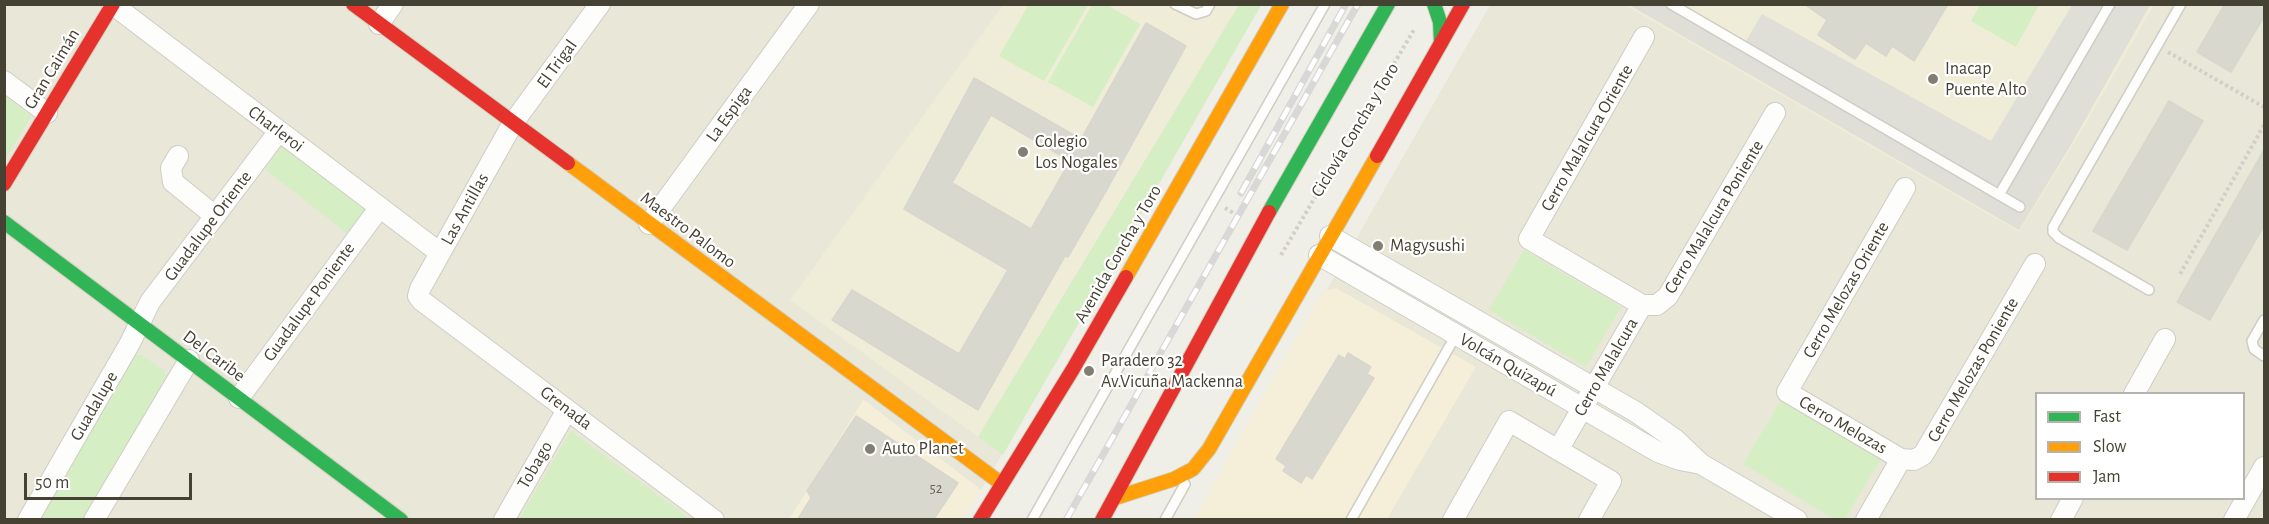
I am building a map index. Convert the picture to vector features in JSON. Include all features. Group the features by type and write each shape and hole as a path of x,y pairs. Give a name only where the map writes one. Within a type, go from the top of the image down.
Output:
{"street":[{"name":"Maestro Palomo","path":"353,4 1002,484"},
{"path":"379,24 393,4"},
{"name":"El Trigal","path":"513,123 600,4"},
{"name":"La Espiga","path":"649,224 809,4"},
{"name":"Avenida Concha y Toro","path":"980,519 1073,369 1282,4"},
{"path":"1102,519 1254,239 1388,4"},
{"path":"1434,4 1440,22 1441,44"},
{"path":"1114,498 1174,479 1193,469 1209,449 1463,4"},
{"name":"Gran Caimán","path":"4,184 112,5"},
{"name":"Charleroi","path":"112,5 440,253"},
{"name":"Cerro Malalcura Oriente","path":"1529,239 1644,38"},
{"path":"4,81 47,113"},
{"name":"Cerro Malalcura Poniente","path":"1642,305 1657,305 1668,296 1775,113"},
{"name":"Las Antillas","path":"418,296 513,123"},
{"name":"Guadalupe Oriente","path":"140,323 150,302 279,131"},
{"path":"178,156 171,168 173,182 215,216"},
{"name":"Cerro Melozas Oriente","path":"1787,392 1905,188"},
{"name":"Guadalupe Poniente","path":"239,398 380,207"},
{"name":"Del Caribe","path":"4,222 401,519"},
{"name":"Volcán Quizapú","path":"1330,236 1656,424 1701,464 1797,519"},
{"name":"Cerro Malalcura","path":"1529,239 1642,305 1558,450"},
{"name":"Volcán Quizapú","path":"1319,255 1658,452 1701,464"},
{"name":"Cerro Melozas Poniente","path":"1901,459 1914,460 1923,455 2035,264"},
{"name":"Grenada","path":"418,296 422,302 714,519"},
{"name":"Guadalupe","path":"28,519 140,323"},
{"path":"2135,392 2165,339"},
{"path":"94,519 189,360"},
{"name":"Cerro Melozas","path":"1787,392 1901,459 1866,519"},
{"name":"Tobago","path":"504,519 567,410"},
{"path":"1453,519 1509,421 1611,481 1589,519"},
{"path":"2234,519 2265,467"},
{"path":"2061,519 2072,500"}],"lane":[{"path":"1175,4 1196,14 1206,11 1210,4"},
{"path":"1032,519 1325,4"},
{"path":"1671,4 2020,207"},
{"path":"1999,195 2110,4"},
{"path":"2149,290 2059,238 2053,232 2053,227 2181,4"},
{"path":"2265,320 2252,341 2254,349 2265,356"},
{"path":"1351,519 1456,335"},
{"path":"1165,519 1193,469"}],"path":[{"name":"Ciclovía Concha y Toro","path":"1281,255 1417,25"},
{"path":"2157,46 2265,107"},
{"path":"2180,274 2265,125"}],"shaded area":[{"path":"4,5 1261,5 981,490 864,400 789,520 5,519"},
{"name":"Colegio Los Nogales","path":"1003,5 1239,5 978,437 790,300"},
{"path":"1490,5 2264,5 2264,519 1195,520"},
{"name":"Inacap Puente Alto","path":"1625,5 2154,5 2085,125 2019,232"},
{"path":"1629,5 1667,5 1742,48 1762,14 1991,141 2072,5 2150,5 2072,143 2019,230"},
{"path":"1336,288 1476,367 1387,519 1193,520 1323,291"},
{"name":"Auto Planet","path":"863,400 981,490 963,519 789,520"}],"green space":[{"path":"1029,4 1088,5 1044,81 999,56"},
{"path":"1092,5 1107,5 1140,24 1093,107 1048,82"},
{"path":"1239,5 1261,5 1003,455 978,437"},
{"path":"1980,5 2039,5 2016,47 1971,21"},
{"path":"5,96 31,116 5,160"},
{"path":"284,143 365,204 364,215 349,235 265,169"},
{"path":"1524,250 1621,307 1586,367 1489,310"},
{"path":"141,355 165,371 166,377 83,519 39,520 132,356"},
{"path":"1782,399 1881,459 1844,520 1834,519 1743,464"},
{"path":"571,431 690,519 519,519"}],"building":[{"path":"1804,4 1948,4 1914,61 1892,46 1886,56 1866,43 1855,59 1818,35 1827,20"},
{"path":"2225,4 2265,4 2265,15 2231,72 2197,52"},
{"path":"1146,23 1186,46 1105,193 1068,257 1065,256 978,410 832,320 852,290 959,354 1008,270 904,209 974,78 1081,139","holes":["991,115 1070,161 1031,229 952,183"]},
{"path":"2169,101 2203,121 2127,250 2093,231"},
{"path":"2265,148 2265,224 2210,320 2177,302"},
{"path":"1348,353 1371,367 1367,374 1374,378 1312,479 1306,475 1301,483 1283,471 1286,466 1276,459 1339,355 1345,359"},
{"name":"Auto Planet","path":"856,416 958,483 934,519 798,519 811,498 807,491"}],"railway":[{"path":"1241,193 1346,4"},
{"path":"1066,520 1358,4"}],"traffic: fast":[{"path":"1269,212 1388,4"},
{"path":"1434,4 1440,22 1441,43"},
{"path":"4,222 401,520"}],"traffic: slow":[{"path":"1126,277 1282,4"},
{"path":"1193,469 1209,449 1377,156"},
{"path":"568,163 1002,484"},
{"path":"1115,498 1174,479 1193,469"}],"traffic: jam":[{"path":"4,184 113,4"},
{"path":"353,4 568,163"},
{"path":"1377,156 1463,4"},
{"path":"1102,520 1269,212"},
{"path":"980,520 1073,369 1126,277"}],"place":[{"name":"Inacap Puente Alto","path":"1933,79"},
{"name":"Colegio Los Nogales","path":"1023,152"},
{"name":"Magysushi","path":"1378,246"},
{"name":"Paradero 32 Av.Vicuña Mackenna","path":"1089,371"},
{"name":"Auto Planet","path":"870,449"}]}
